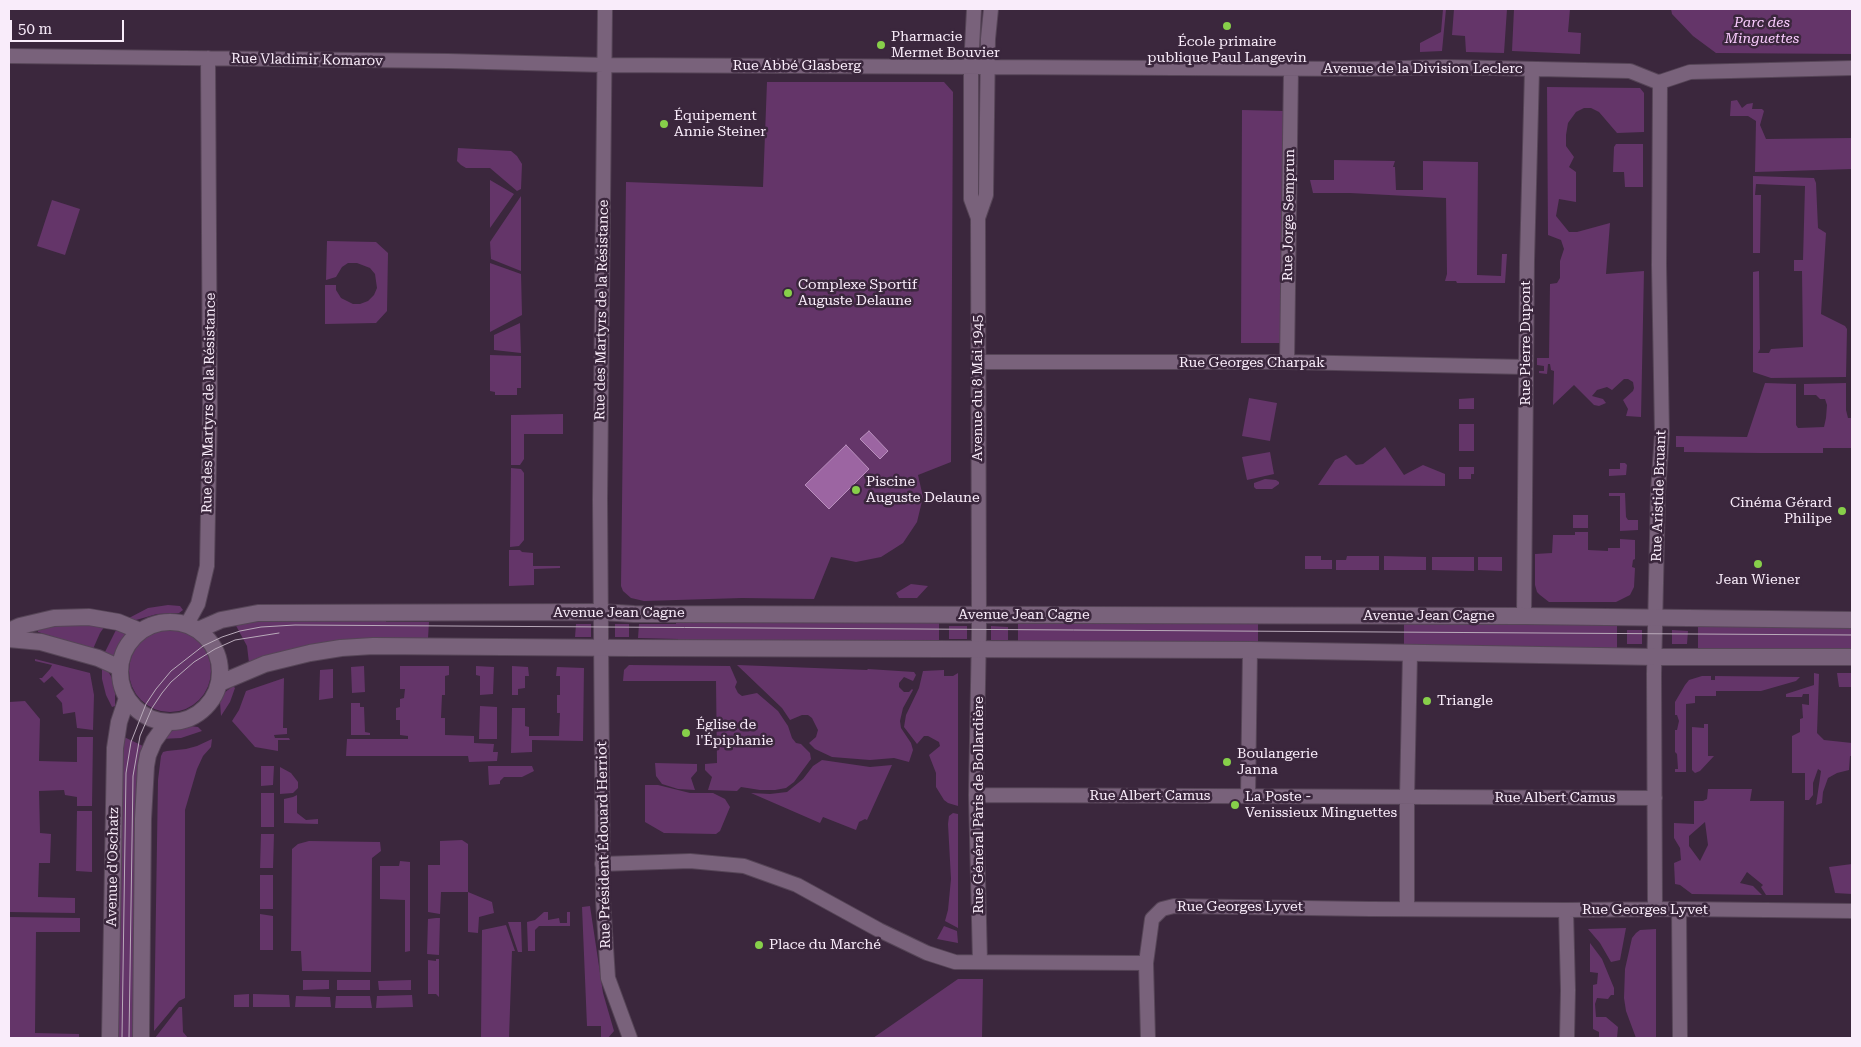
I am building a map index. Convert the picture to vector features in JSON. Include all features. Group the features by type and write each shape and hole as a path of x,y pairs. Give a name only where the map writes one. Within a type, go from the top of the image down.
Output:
{"street":[{"name":"Rue des Martyrs de la Résistance","path":"601,648 600,412 605,9"},
{"name":"Avenue du 8 Mai 1945","path":"974,9 971,199 978,218"},
{"name":"Avenue du 8 Mai 1945","path":"979,649 978,218 986,195 988,39 991,9"},
{"name":"Rue Vladimir Komarov","path":"9,56 604,65"},
{"name":"Rue des Martyrs de la Résistance","path":"193,627 206,566 210,408 208,58"},
{"name":"Rue Abbé Glasberg","path":"604,65 989,67"},
{"name":"Avenue de la Division Leclerc","path":"989,67 1291,69 1445,67 1630,71 1655,82 1660,82"},
{"path":"1660,82 1690,72 1852,68"},
{"name":"Rue Jorge Semprun","path":"1287,362 1291,69"},
{"name":"Rue Pierre Dupont","path":"1524,616 1526,367 1532,70"},
{"name":"Rue Aristide Bruant","path":"1655,909 1656,618 1662,434 1659,265 1660,82"},
{"name":"Rue Georges Charpak","path":"979,362 1287,362 1526,367"},
{"name":"Avenue Jean Cagne","path":"193,627 258,613 600,612 634,614 1524,616 1852,620"},
{"path":"9,631 20,626 54,618 89,617 118,622 140,632"},
{"path":"163,622 175,622 193,627 208,638 217,652 221,671 220,683 215,696 206,708 189,719 167,724 157,721 141,713 127,698 121,683 120,668 126,648 140,632 163,622"},
{"path":"9,639 41,642 98,658 120,668"},
{"path":"220,683 265,664 310,653 374,646 1250,650 1656,657 1852,657"},
{"name":"Rue Président Édouard Herriot","path":"601,648 602,900 608,978 630,1038"},
{"name":"Rue Général Pâris de Bollardière","path":"979,649 976,795 980,962"},
{"path":"1248,797 1250,650"},
{"path":"1407,909 1410,654"},
{"name":"Avenue d'Oschatz","path":"110,1038 115,748 119,722 127,698"},
{"path":"141,1038 143,819 146,766 154,741 167,724"},
{"name":"Rue Albert Camus","path":"976,795 1655,798"},
{"path":"602,864 690,862 744,866 797,885 879,930 927,953 955,962 1146,963 1148,1038"},
{"name":"Rue Georges Lyvet","path":"1146,963 1152,919 1162,909 1174,906 1852,911"},
{"path":"1679,909 1680,1038"},
{"path":"1566,910 1567,1038"}],"green space":[{"path":"1443,9 1446,9 1442,51 1420,52 1420,43 1441,32"},
{"path":"1454,9 1507,9 1504,53 1466,52 1465,36 1452,35"},
{"path":"1514,9 1570,9 1568,32 1581,33 1580,54 1512,51"},
{"name":"Parc des Minguettes","path":"1671,9 1852,9 1852,54 1716,53 1693,36 1672,14"},
{"name":"Complexe Sportif Auguste Delaune","path":"767,82 944,82 953,92 951,462 918,475 923,497 917,522 903,543 881,557 856,562 831,557 814,599 742,598 644,601 631,598 623,591 621,586 626,182 763,187"},
{"path":"1547,87 1640,88 1644,93 1644,132 1617,133 1599,112 1591,108 1584,108 1576,112 1568,123 1566,146 1574,157 1569,167 1576,172 1576,202 1559,199 1556,216 1569,232 1577,232 1610,223 1606,274 1644,271 1641,417 1626,416 1628,409 1623,400 1634,388 1633,382 1628,379 1624,379 1612,390 1607,387 1597,390 1592,396 1603,399 1606,403 1599,406 1594,405 1574,385 1553,405 1554,371 1551,370 1550,364 1548,364 1547,374 1539,373 1539,371 1544,371 1544,366 1537,365 1537,358 1549,358 1550,284 1557,283 1560,278 1560,261 1564,249 1561,240 1548,235"},
{"path":"1737,100 1742,108 1747,104 1753,103 1752,109 1762,109 1764,111 1760,125 1766,139 1852,138 1852,169 1755,172 1756,121 1748,116 1730,116 1731,101"},
{"path":"1242,110 1284,111 1282,343 1241,343"},
{"path":"1616,144 1643,144 1643,187 1625,187 1624,172 1613,172 1614,147"},
{"path":"458,148 511,151 522,164 521,189 517,191 490,168 466,168 461,165 457,161"},
{"path":"1334,160 1395,161 1393,167 1395,167 1396,190 1423,190 1423,161 1478,162 1477,275 1501,276 1502,254 1507,254 1505,283 1457,283 1456,281 1445,281 1447,274 1446,198 1313,193 1310,180 1334,180"},
{"path":"1753,176 1814,178 1816,183 1818,228 1826,233 1821,314 1845,326 1847,329 1846,377 1771,378 1753,372 1753,272 1759,271 1760,349 1758,353 1769,353 1771,349 1803,347 1802,271 1794,271 1794,260 1803,260 1805,186 1756,184 1755,195 1761,195 1760,253 1753,253"},
{"path":"490,180 514,194 490,228"},
{"path":"521,196 521,271 491,259 490,242"},
{"path":"52,200 80,209 65,255 37,246"},
{"path":"327,241 376,242 388,253 387,311 376,323 325,324 325,285 336,285 336,290 341,298 353,304 368,301 374,295 377,288 375,274 370,268 357,263 348,263 342,267 336,277 326,280"},
{"path":"490,263 521,274 522,315 490,332"},
{"path":"520,323 521,353 494,350 494,335"},
{"path":"490,355 521,356 521,388 517,388 517,395 495,395 495,392 490,391"},
{"path":"1765,383 1796,384 1796,425 1798,428 1824,427 1826,418 1827,405 1825,399 1820,399 1816,395 1804,395 1804,384 1846,383 1846,410 1848,418 1852,418 1852,448 1823,448 1823,453 1760,453 1684,452 1684,447 1676,447 1676,436 1747,437"},
{"path":"1249,398 1277,403 1270,441 1242,436"},
{"path":"1474,398 1474,409 1459,409 1459,399"},
{"path":"563,414 563,434 524,434 524,459 520,465 511,465 511,415"},
{"path":"1459,424 1474,424 1474,451 1459,451"},
{"path":"1385,447 1404,475 1423,465 1445,474 1445,486 1318,485 1335,460 1346,455 1356,465 1363,464"},
{"path":"1270,452 1274,474 1247,480 1242,457"},
{"path":"1620,463 1627,465 1626,475 1609,476 1609,469 1620,469"},
{"path":"1459,467 1474,467 1474,474 1471,474 1471,479 1459,479"},
{"path":"511,468 521,469 524,473 524,540 519,546 510,547"},
{"path":"1265,479 1276,480 1279,484 1272,489 1256,489 1254,487 1254,483"},
{"path":"1609,493 1625,493 1626,517 1628,520 1638,520 1638,530 1620,531 1620,496 1609,496"},
{"path":"1573,515 1588,515 1588,528 1573,528"},
{"path":"1575,532 1588,532 1588,550 1608,551 1608,548 1620,548 1620,539 1635,540 1635,559 1633,560 1632,567 1635,568 1634,587 1630,595 1616,602 1549,602 1537,592 1535,585 1535,554 1552,553 1553,535 1575,535"},
{"path":"509,550 533,553 533,566 560,566 560,568 534,569 534,585 509,586"},
{"path":"1305,556 1321,556 1321,560 1332,560 1332,569 1305,569"},
{"path":"1347,556 1379,556 1379,570 1336,570 1336,560 1346,560"},
{"path":"1384,556 1426,557 1426,570 1384,570"},
{"path":"1432,557 1474,557 1474,571 1432,570"},
{"path":"1478,557 1502,557 1502,571 1478,570"},
{"path":"911,584 928,586 917,598 899,598 896,593"},
{"path":"168,605 180,606 183,610 179,613 157,614 136,620 128,620 148,608"},
{"path":"386,617 386,622 429,622 428,638 385,638 385,641 249,663 247,646 234,622 238,620"},
{"path":"676,619 939,620 939,645 678,643 678,639 638,638 639,624 676,624"},
{"path":"1018,621 1258,623 1258,647 1018,645"},
{"path":"83,622 105,626 93,649 38,632 38,627"},
{"path":"1404,623 1617,625 1617,649 1404,648"},
{"path":"576,624 591,624 591,637 575,637"},
{"path":"615,624 629,624 629,637 615,637"},
{"path":"1698,625 1852,626 1852,651 1698,650"},
{"path":"949,626 967,626 967,639 949,639"},
{"path":"991,626 1008,627 1008,640 991,640"},
{"path":"116,630 126,633 118,645 113,658 104,654"},
{"path":"170,630 186,633 199,642 208,655 211,671 208,687 199,700 186,709 170,712 154,709 141,700 132,687 129,671 132,655 141,642 154,633"},
{"path":"1627,630 1642,630 1642,644 1627,644"},
{"path":"1672,630 1688,631 1687,644 1672,644"},
{"path":"35,659 90,673 94,695 93,730 77,728 75,712 63,714 62,703 56,696 64,689 52,676 44,683 39,678 42,678 52,665 35,661"},
{"path":"629,665 730,666 737,682 735,687 738,693 742,696 757,693 778,711 788,726 792,738 810,753 811,759 794,782 786,788 760,790 741,787 737,791 708,790 712,777 705,770 705,764 717,763 716,681 623,681 624,670"},
{"path":"737,665 914,672 916,675 913,681 904,677 899,683 899,687 904,692 913,690 903,708 900,721 901,728 911,743 913,750 909,762 894,758 870,760 832,757 815,749 809,743 816,737 818,730 812,718 808,715 802,715 790,720 782,708"},
{"path":"102,666 112,678 115,706 112,707 106,695 102,679"},
{"path":"364,666 365,692 352,693 351,667"},
{"path":"400,666 449,666 449,675 445,676 445,695 442,695 441,718 445,718 445,735 474,736 474,743 494,744 493,752 498,752 497,761 469,762 468,756 346,756 347,739 408,739 408,736 400,735 400,720 396,720 396,708 400,707 400,699 404,698 405,689 400,689"},
{"path":"476,666 494,667 493,694 480,695 480,676 476,675"},
{"path":"512,666 528,667 529,676 525,676 525,688 518,689 518,695 512,695"},
{"path":"557,667 584,668 583,741 532,740 532,752 511,753 512,708 525,708 525,726 529,727 529,736 559,736 560,713 557,713 557,695 560,695 560,676 556,676"},
{"path":"333,669 333,698 319,700 320,670"},
{"path":"944,670 944,676 953,676 958,673 958,806 944,800 936,787 936,773 929,755 940,746 939,742 924,736 917,744 904,727 906,715 919,688 923,671"},
{"path":"1814,673 1819,674 1817,733 1824,740 1852,743 1849,770 1828,778 1823,792 1822,803 1816,805 1821,771 1818,769 1813,783 1813,795 1809,800 1805,800 1805,773 1792,773 1792,736 1800,732 1800,719 1803,718 1802,704 1809,705 1809,694 1803,694 1802,697 1786,697 1786,694 1814,685"},
{"path":"1837,673 1852,673 1852,687 1839,687"},
{"path":"1702,676 1711,676 1711,680 1715,680 1715,676 1800,677 1796,681 1761,691 1716,691 1716,696 1695,696 1695,703 1686,704 1686,772 1675,772 1675,769 1678,769 1677,754 1675,752 1675,730 1677,730 1679,721 1677,715 1675,715 1675,702 1689,680"},
{"path":"284,678 283,728 287,728 287,734 274,735 275,738 289,738 290,740 278,740 278,751 255,747 232,721 239,710 246,691"},
{"path":"233,686 235,688 230,702 221,716 220,702 224,693"},
{"path":"25,701 40,719 39,761 77,762 77,737 93,737 92,806 77,806 77,797 65,795 64,790 39,791 40,833 51,834 50,863 39,863 38,897 75,898 75,913 9,912 9,702"},
{"path":"351,703 360,703 360,707 364,707 365,732 370,733 370,735 351,735"},
{"path":"480,706 497,707 497,739 479,739"},
{"path":"1704,724 1708,724 1708,756 1714,756 1700,771 1695,773 1692,770 1692,727 1704,728"},
{"path":"190,726 198,727 202,731 181,738 161,739 173,730"},
{"path":"122,736 145,747 135,1038 116,1038"},
{"path":"212,739 211,747 203,756 197,769 185,810 185,998 179,1001 154,1031 158,780 161,756 163,752 186,749"},
{"path":"822,760 870,767 892,765 867,820 859,822 856,830 823,817 820,823 751,793 770,794 787,792 803,779 813,766"},
{"path":"655,763 697,764 697,771 691,778 695,790 678,789 662,784 656,776"},
{"path":"261,766 274,766 273,785 261,786"},
{"path":"488,766 532,766 534,771 522,777 504,777 500,784 489,785"},
{"path":"280,767 291,773 298,782 298,788 293,793 280,794"},
{"path":"645,785 658,785 690,793 713,793 725,799 730,807 720,831 716,834 664,833 645,822"},
{"path":"1708,789 1752,789 1750,801 1784,801 1783,895 1766,895 1761,887 1763,885 1747,872 1740,883 1753,886 1762,895 1692,894 1680,885 1675,884 1674,863 1681,860 1680,848 1674,838 1674,823 1694,824 1694,801 1707,799","holes":["1705,822 1708,845 1700,861 1689,846 1689,836"]},
{"path":"261,793 274,793 274,827 261,827"},
{"path":"297,795 297,813 306,820 318,819 318,824 284,823 284,799"},
{"path":"77,811 92,811 92,872 76,871"},
{"path":"953,813 958,814 958,928 945,921 951,879 948,824 949,816"},
{"path":"261,834 274,834 273,868 260,868"},
{"path":"462,840 468,844 468,892 441,892 440,914 428,912 428,865 440,865 440,841"},
{"path":"309,841 380,842 381,851 372,858 371,972 302,971 301,951 291,951 292,849 298,844"},
{"path":"400,861 410,862 410,951 405,952 405,900 380,899 380,866 399,866"},
{"path":"1852,864 1852,894 1835,893 1829,867"},
{"path":"260,875 273,875 273,909 260,909"},
{"path":"468,892 492,902 494,913 479,917 478,933 468,932"},
{"path":"590,906 603,993 614,1031 608,1038 601,1038 601,1026 587,1026 582,907"},
{"path":"544,912 548,912 548,920 559,918 560,923 567,923 567,912 570,912 570,926 539,926 535,930 535,951 528,951 527,922 535,920"},
{"path":"260,914 273,916 273,950 260,950"},
{"path":"9,917 80,918 80,932 36,932 35,1033 79,1034 79,1038 9,1038"},
{"path":"440,918 439,955 427,954 428,919"},
{"path":"508,922 521,922 522,952 518,952"},
{"path":"506,925 515,951 512,951 509,1038 481,1038 482,930"},
{"path":"944,926 957,931 958,943 937,939"},
{"path":"1626,928 1620,960 1611,962 1600,943 1588,929"},
{"path":"1656,929 1656,1038 1636,1038 1626,1011 1624,998 1625,969 1632,938 1640,930"},
{"path":"1590,943 1602,959 1614,988 1614,995 1611,995 1608,999 1597,998 1595,1004 1596,1017 1606,1017 1618,1027 1617,1038 1599,1038 1599,1032 1593,1029 1593,985 1597,984 1598,973 1590,972"},
{"path":"436,959 439,959 439,997 436,994 428,994 428,960 436,961"},
{"path":"958,979 983,979 982,1038 873,1038"},
{"path":"303,980 329,980 329,989 303,990"},
{"path":"337,980 370,980 370,990 337,990"},
{"path":"411,980 411,990 379,990 378,981"},
{"path":"249,994 249,1007 234,1007 234,995"},
{"path":"253,994 289,995 290,1007 253,1007"},
{"path":"412,995 413,1007 376,1008 377,996"},
{"path":"296,996 330,997 331,1007 295,1007"},
{"path":"336,996 370,996 372,1008 335,1008"},
{"path":"179,1007 182,1007 183,1032 188,1038 155,1038"}],"shaded area":[{"path":"869,431 888,451 880,459 860,439"},
{"path":"846,445 869,469 829,509 805,485"}],"tram line":[{"path":"122,1038 126,773 131,742 146,704 171,671 203,646 240,631 261,627 295,625 1852,635"},
{"path":"129,1038 133,776 140,736 152,708 162,693 171,682 194,662 215,649 235,640 279,633"}],"place":[{"name":"École primaire publique Paul Langevin","path":"1227,26"},
{"name":"Pharmacie Mermet Bouvier","path":"881,45"},
{"name":"Équipement Annie Steiner","path":"664,124"},
{"name":"Complexe Sportif Auguste Delaune","path":"788,293"},
{"name":"Piscine Auguste Delaune","path":"856,490"},
{"name":"Cinéma Gérard Philipe","path":"1842,511"},
{"name":"Jean Wiener","path":"1758,564"},
{"name":"Triangle","path":"1427,701"},
{"name":"Église de l'Épiphanie","path":"686,733"},
{"name":"Boulangerie Janna","path":"1227,762"},
{"name":"La Poste - Venissieux Minguettes","path":"1235,805"},
{"name":"Place du Marché","path":"759,945"}]}
